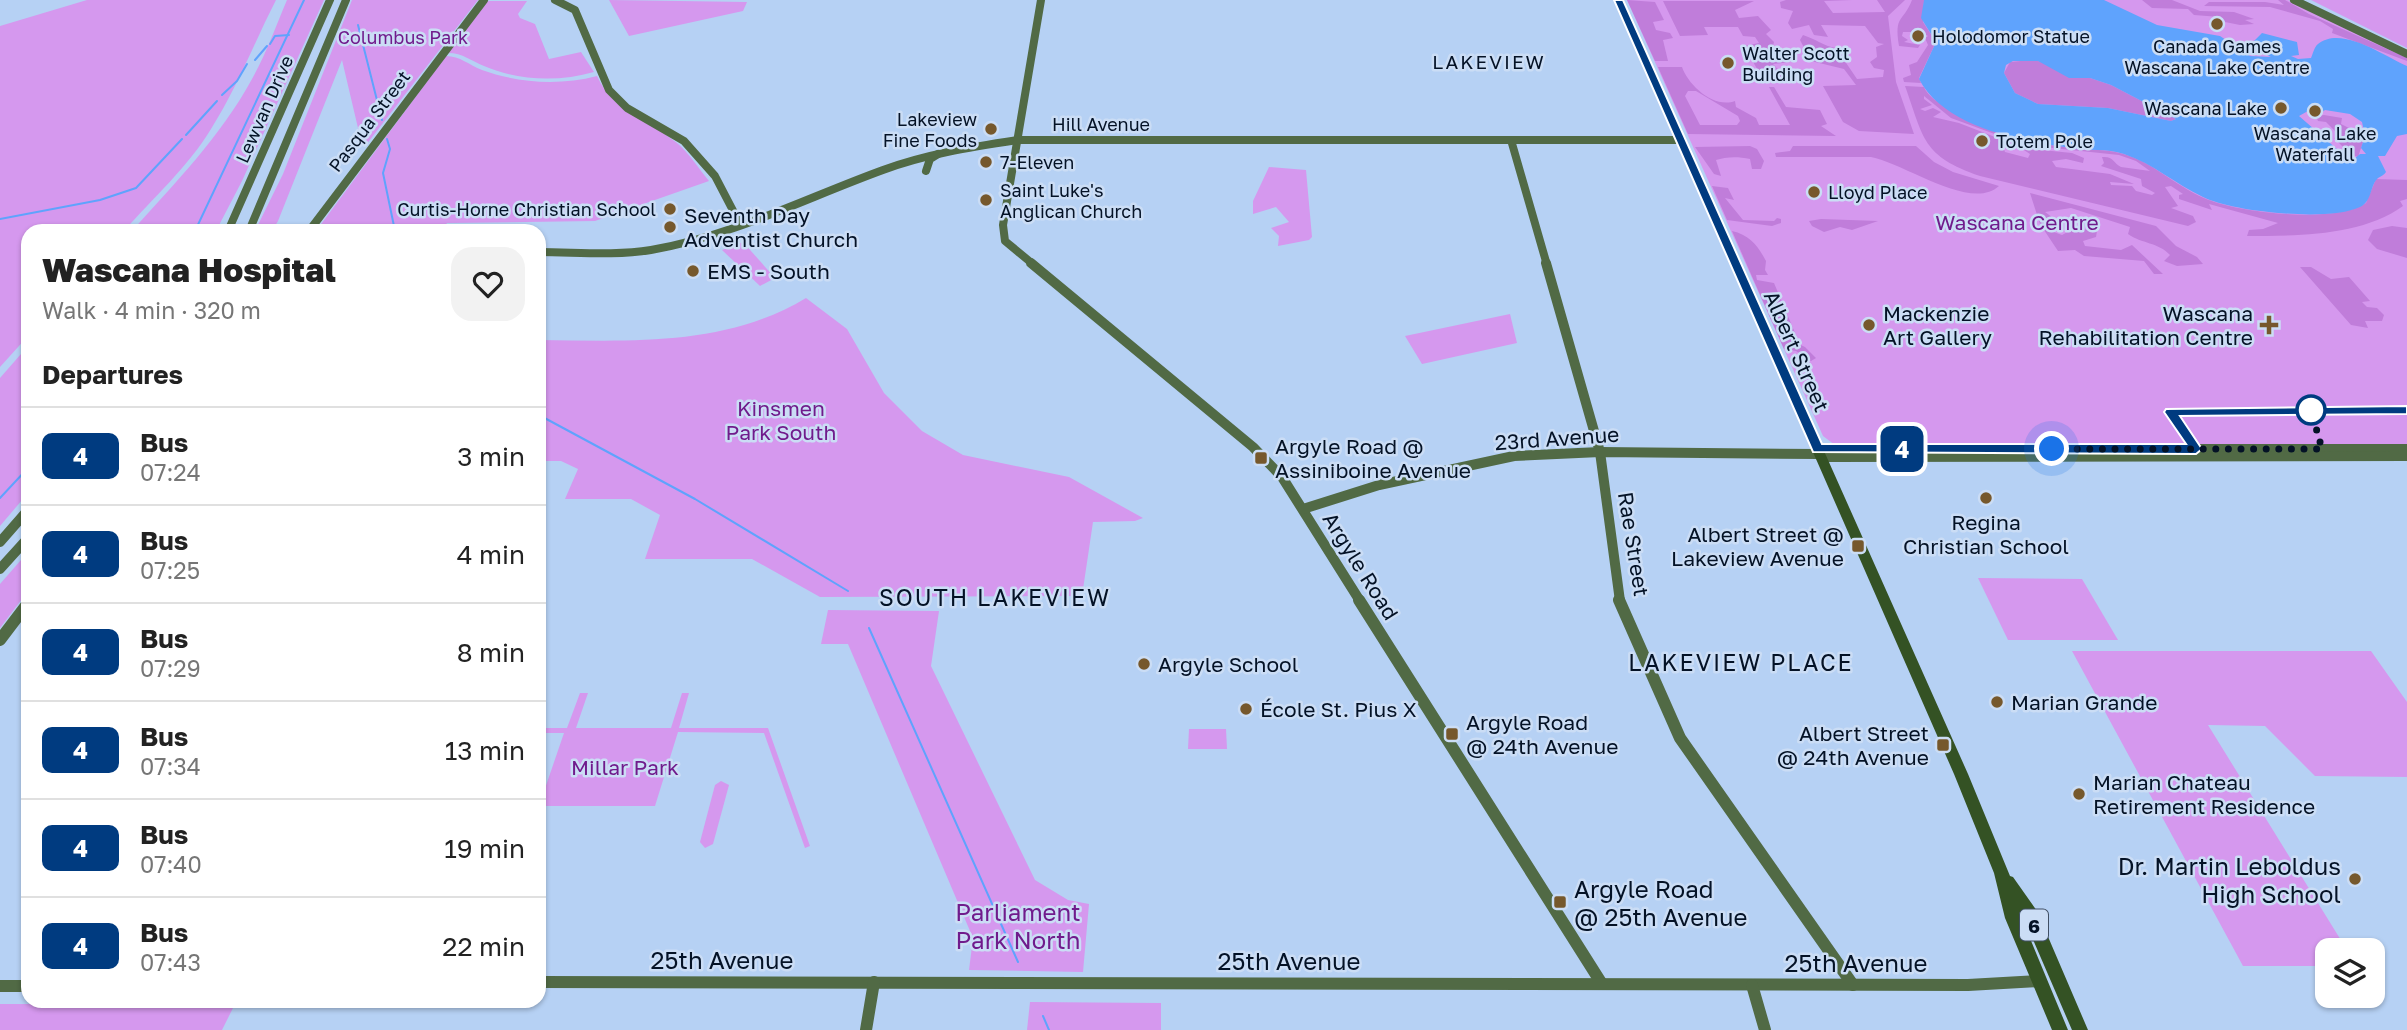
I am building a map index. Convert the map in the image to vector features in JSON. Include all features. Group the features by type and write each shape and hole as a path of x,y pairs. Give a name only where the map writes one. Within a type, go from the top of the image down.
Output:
{"main road":[{"name":"Albert Street","path":"1619,0 2002,873 2013,918 2060,1030"},
{"name":"Albert Street","path":"2002,873 2031,916 2080,1030"}],"street":[{"name":"Lewvan Drive","path":"231,224 330,0"},
{"name":"Lewvan Drive","path":"252,224 286,149 346,0"},
{"name":"Pasqua Street","path":"314,224 484,0"},
{"path":"555,0 575,10 609,90 627,108 684,141 715,176 740,224"},
{"path":"1018,140 1041,0"},
{"path":"2294,0 2407,52"},
{"path":"2305,0 2407,52"},
{"name":"Hill Avenue","path":"546,252 650,250 740,224 940,152 1018,140 1680,140"},
{"name":"Argyle Road","path":"1018,140 1003,225 1005,241 1253,447 1282,477 1602,984"},
{"name":"Rae Street","path":"1511,140 1600,452 1617,594 1657,689 1690,754 1853,985"},
{"path":"926,171 930,159 940,152"},
{"name":"23rd Avenue","path":"1819,453 2407,449"},
{"name":"23rd Avenue","path":"1303,509 1379,485 1514,456 1600,452 2407,456"},
{"path":"0,542 21,518"},
{"path":"0,569 21,546"},
{"path":"0,640 21,612"},
{"name":"25th Avenue","path":"546,982 1853,985 2039,981"},
{"path":"866,1030 874,982"},
{"path":"1752,985 1765,1030"},
{"path":"0,986 21,986"}],"green space":[{"path":"87,0 276,0 229,98 202,143 130,224 21,224 21,344 0,367 0,26"},
{"path":"287,0 324,0 242,181 220,224 138,224 226,120 240,100 266,50"},
{"name":"Columbus Park","path":"352,0 478,0 366,145 362,145 342,60 278,221 276,224 258,224 283,174"},
{"path":"609,0 747,2 743,11 629,36"},
{"name":"Wascana Centre","path":"1627,0 2288,0 2407,57 2407,444 1835,445 1823,436"},
{"path":"2311,0 2407,0 2407,48"},
{"path":"488,1 527,1 518,14 520,18 535,24 549,59 581,52 594,72 567,77 525,77 497,71 463,56 448,53"},
{"path":"446,56 496,74 539,82 597,76 612,99 677,143 709,181 595,221 321,224"},
{"path":"1269,167 1306,170 1312,237 1309,240 1278,246 1279,236 1271,228 1289,222 1276,207 1253,214 1253,201"},
{"path":"743,242 775,278 760,286 722,250"},
{"name":"Kinsmen Park South","path":"806,298 847,329 884,393 922,431 963,455 1069,477 1143,518 1135,521 1093,522 1082,596 820,597 752,559 645,559 660,515 631,499 565,499 578,469 561,461 546,461 546,340 676,338 743,325 775,314"},
{"path":"1510,314 1517,343 1422,364 1405,336"},
{"path":"21,354 21,501 0,526 0,378"},
{"path":"21,560 21,600 0,628 0,584"},
{"path":"1978,578 2082,579 2118,640 2008,640"},
{"name":"Parliament Park North","path":"828,610 939,611 931,666 1035,880 1068,900 1089,904 1083,972 969,970 973,938 848,644 821,644"},
{"path":"2072,651 2371,651 2407,702 2407,777 2315,776 2265,726 2208,725 2340,938 2315,938 2315,966 2243,966"},
{"name":"Millar Park","path":"580,693 588,693 576,728 671,728 682,693 689,693 679,728 768,728 810,846 805,848 764,733 678,732 655,806 546,806 546,786 564,733 546,733 546,728 567,728"},
{"path":"1189,729 1226,729 1227,749 1188,749"},
{"path":"721,781 729,785 713,844 705,848 700,842 715,785"},
{"path":"1030,1002 1161,1003 1161,1030 1027,1030"},
{"path":"0,1004 21,1004 21,1008 233,1008 222,1030 0,1030"}],"shaded area":[{"path":"1627,0 1655,2 1664,20 1653,22 1656,30 1670,33 1673,38 1663,40 1668,61 1655,61"},
{"path":"1852,0 1824,1 1833,13 1885,12 1877,0 1905,0 1888,16 1896,82 1914,134 1859,131 1843,122 1823,86 1856,85 1844,69 1811,61 1800,40 1803,35 1836,48 1857,79 1883,77 1884,70 1874,68 1870,62 1877,57 1876,47 1884,44 1878,43 1865,26 1821,25 1828,37 1814,35 1809,25 1792,29 1788,23 1793,11 1781,8 1780,2"},
{"path":"1912,0 1924,0 1923,22 1936,42 1919,78 1921,83 1904,82 1903,78 1911,75 1909,65 1917,62 1928,45 1925,38 1928,36 1920,32 1903,32 1902,36 1908,40 1904,42 1920,45 1918,48 1899,46 1899,23"},
{"path":"2142,0 2172,0 2200,11 2234,12 2254,19 2245,20 2254,24 2240,25 2225,22 2220,17 2194,15 2188,9 2152,8"},
{"path":"2278,0 2285,0 2309,14 2407,58 2407,61 2332,33 2333,29 2320,21 2270,7 2204,6 2209,2 2265,2 2284,5"},
{"path":"1663,1 1754,1 1735,10 1739,18 1758,16 1771,30 1766,34 1774,42 1773,46 1783,52 1790,62 1773,64 1791,83 1764,81 1744,46 1759,43 1755,37 1743,36 1738,27 1704,27 1708,35 1680,36"},
{"path":"2010,62 2045,62 2069,77 2090,78 2111,85 2176,119 2171,121 2108,108 2038,104 2015,93 2004,73"},
{"path":"1658,67 1682,67 1690,81 1703,94 1719,102 1735,101 1736,107 1756,118 1759,125 1790,125 1769,87 1774,87 1786,107 1820,110 1827,124 1821,126 1836,136 1688,134","holes":["1688,91 1696,91 1738,116 1740,121 1737,125 1700,125 1685,96"]},
{"path":"1905,86 1924,87 1939,103 1991,130 2039,143 2120,153 2153,167 2204,198 2239,208 2310,215 2352,209 2366,203 2376,179 2407,180 2407,199 2400,201 2403,206 2387,216 2349,229 2287,236 2247,236 2249,230 2263,229 2278,223 2209,204 2212,210 2179,199 2179,195 2183,194 2171,186 2165,187 2178,206 2171,208 2193,216 2196,222 2188,226 1980,176 1961,169 1946,161 1928,143","holes":["1924,96 1951,118 2000,136 2043,147 2119,155 2136,161 2150,171 2121,167 2106,157 2102,157 2104,163 2101,166 2141,179 2142,186 2155,193 2152,195 2136,191 2132,186 2111,185 2110,182 2134,184 2110,174 2056,167 2052,161 2066,159 2083,163 2084,158 2072,153 2021,148 2030,154 2028,158 2005,152 2000,139 1959,123 1933,117 1941,112 1933,108 1925,111 1920,109 1932,105"]},
{"path":"2316,116 2342,118 2341,124 2365,136 2358,157 2350,154 2334,138 2340,136 2326,122 2318,121"},
{"path":"1750,146 1757,149 1764,161 1761,169 1752,169 1750,159 1723,158 1716,160 1721,176 1714,174 1695,147"},
{"path":"1793,146 1916,146 1934,162 1953,172 1999,186 1987,192 1955,190 1871,157 1776,157 1775,153 1790,151"},
{"path":"1712,186 1728,188 1734,200 1725,198 1743,220 1774,221 1777,218 1781,219 1781,223 1772,226 1727,220"},
{"path":"2030,193 2156,226 2176,246 2197,257 2203,264 2177,266 2164,261 2170,255 2128,234 2130,227 2071,208 2045,212 2052,217 2051,231 2062,235 2075,228 2097,231 2096,237 2083,241 2085,246 2121,250 2132,245 2163,274 2154,274 2144,261 2084,256 2075,250 2058,251 2040,224"},
{"path":"1809,221 1878,221 1852,230 1840,227 1824,232 1812,226"},
{"path":"2392,226 2407,228 2407,258 2377,249 2368,240 2373,230"},
{"path":"1732,231 1749,238 1760,251 1766,261 1765,270 1768,275 1756,275 1757,280 1774,283 1798,340 1792,341 1805,347 1816,358 1811,361 1796,351 1784,349"},
{"path":"2300,267 2311,267 2331,279 2349,277 2370,301 2362,302 2367,307 2377,308 2384,315 2382,321 2365,321 2368,328 2351,325"}],"water":[{"name":"Wascana Lake","path":"1924,0 2104,0 2157,25 2220,36 2250,56 2271,57 2249,46 2262,33 2297,42 2299,55 2291,56 2298,59 2311,58 2317,45 2328,39 2351,40 2407,66 2407,134 2397,136 2385,156 2378,156 2386,172 2375,181 2367,201 2360,207 2327,214 2305,214 2236,207 2203,197 2145,163 2124,154 2051,145 2007,136 1985,129 1946,109 1919,79 1936,42 1921,18","holes":["2013,61 2038,61 2069,78 2090,78 2111,85 2176,119 2171,121 2108,108 2038,104 2015,93 2004,73 2006,65","2325,110 2350,114 2362,122 2365,136 2361,148 2366,154 2360,154 2354,159 2346,157 2299,116 2308,111 2321,113"]}],"waterway":[{"path":"287,35 304,0"},
{"path":"358,25 382,120"},
{"path":"198,224 287,35"},
{"path":"270,44 275,36 287,35"},
{"path":"255,60 267,46"},
{"path":"222,95 237,81 247,64"},
{"path":"186,135 217,101"},
{"path":"0,219 100,200 136,188 182,139"},
{"path":"387,139 390,149 383,173 394,224"},
{"path":"546,419 695,499 848,591"},
{"path":"0,498 21,476"},
{"path":"869,628 1018,962"},
{"path":"1043,1016 1049,1030"}],"bus line":[{"name":"4","path":"1619,0 1817,449 2196,449 2170,412 2407,410"}],"place":[{"name":"Canada Games Wascana Lake Centre","path":"2217,24"},
{"name":"Holodomor Statue","path":"1918,36"},
{"name":"Walter Scott Building","path":"1728,63"},
{"name":"Wascana Lake","path":"2281,108"},
{"name":"Wascana Lake Waterfall","path":"2315,111"},
{"name":"Lakeview Fine Foods","path":"991,129"},
{"name":"Totem Pole","path":"1982,141"},
{"name":"7-Eleven","path":"986,162"},
{"name":"Lloyd Place","path":"1814,192"},
{"name":"Saint Luke's Anglican Church","path":"986,200"},
{"name":"Curtis-Horne Christian School","path":"670,209"},
{"name":"Seventh Day Adventist Church","path":"670,227"},
{"name":"EMS - South","path":"693,271"},
{"name":"Mackenzie Art Gallery","path":"1869,325"},
{"name":"Wascana Rehabilitation Centre","path":"2269,325"},
{"name":"Argyle Road @ Assiniboine Avenue","path":"1261,458"},
{"name":"Regina Christian School","path":"1986,498"},
{"name":"Albert Street @ Lakeview Avenue","path":"1858,546"},
{"name":"Argyle School","path":"1144,664"},
{"name":"Marian Grande","path":"1997,702"},
{"name":"École St. Pius X","path":"1246,709"},
{"name":"Argyle Road @ 24th Avenue","path":"1452,734"},
{"name":"Albert Street @ 24th Avenue","path":"1943,745"},
{"name":"Marian Chateau Retirement Residence","path":"2079,794"},
{"name":"Dr. Martin Leboldus High School","path":"2355,879"},
{"name":"Argyle Road @ 25th Avenue","path":"1560,902"}],"district":[{"name":"LAKEVIEW","path":"1489,61"},
{"name":"SOUTH LAKEVIEW","path":"995,597"},
{"name":"LAKEVIEW PLACE","path":"1741,662"}],"route":[{"path":"2052,449 2322,449 2311,410"}]}
